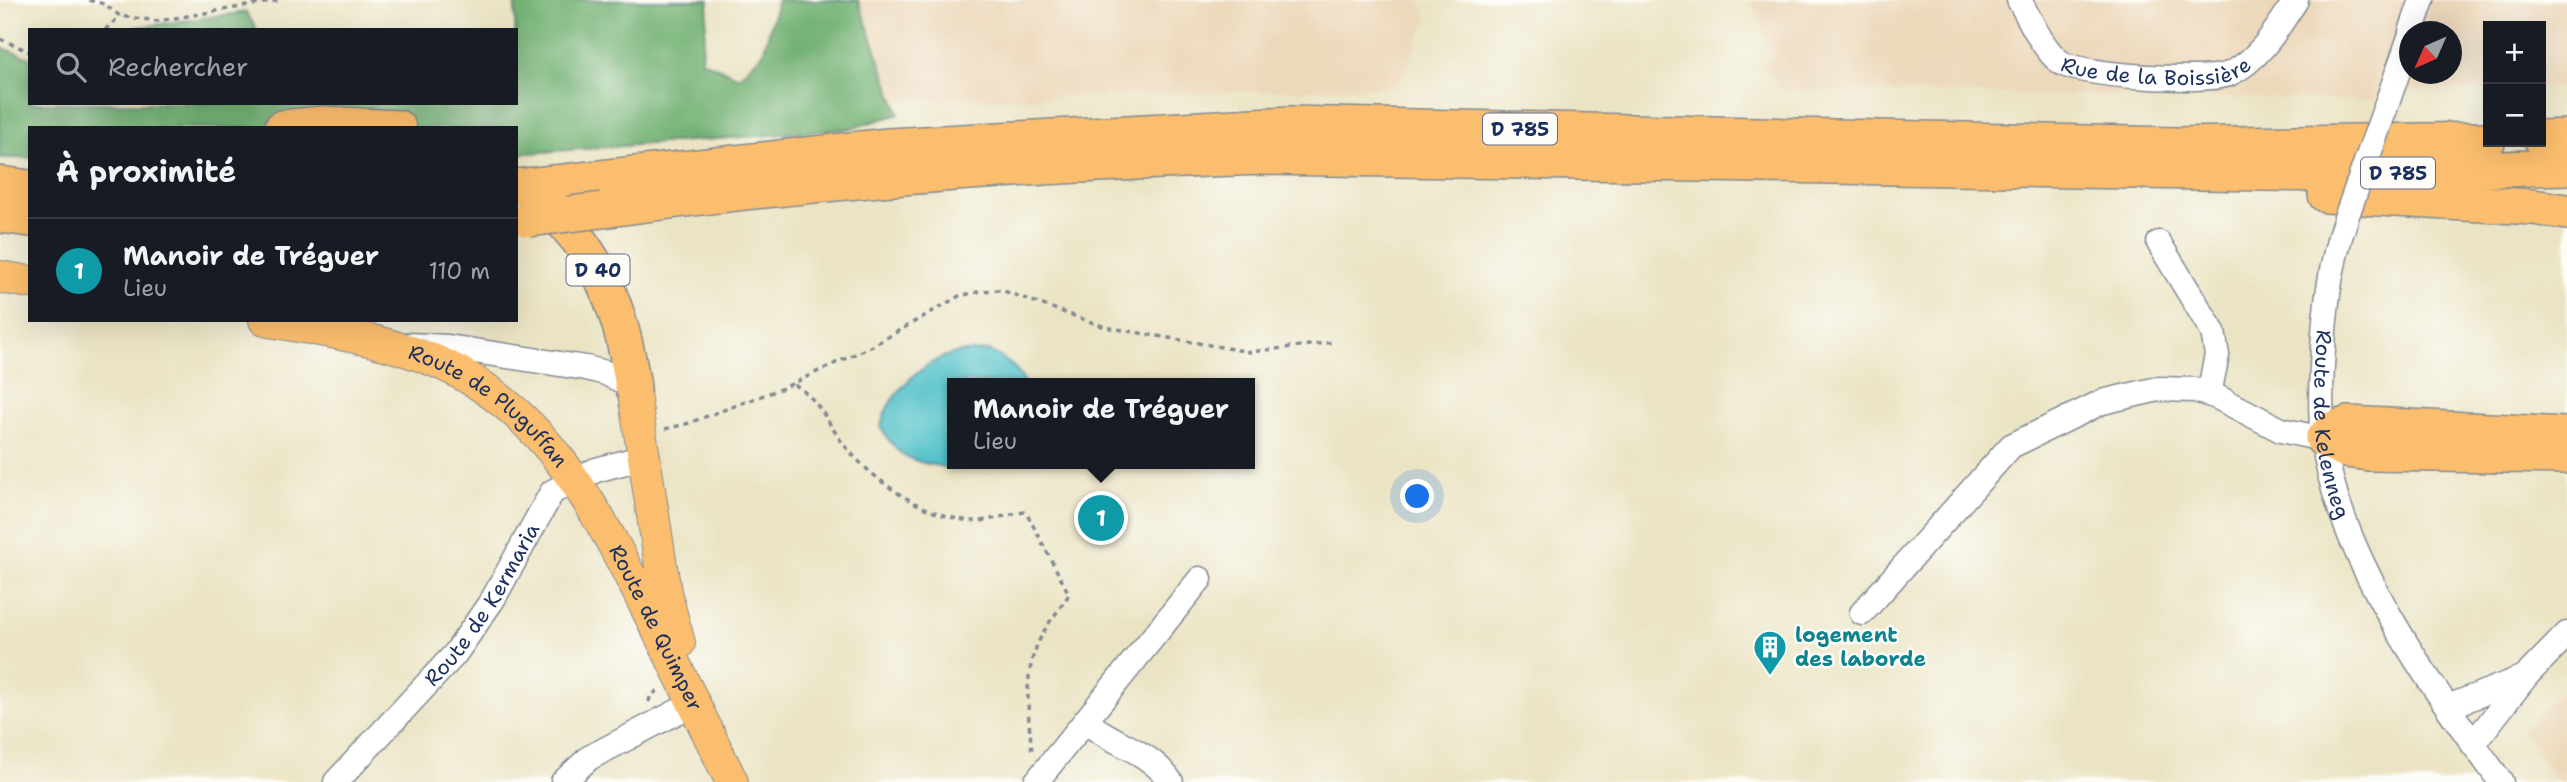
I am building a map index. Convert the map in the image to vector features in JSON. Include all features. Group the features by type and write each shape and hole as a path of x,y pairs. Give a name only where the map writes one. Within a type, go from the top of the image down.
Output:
{"highway":[{"name":"D 785","path":"520,209 555,183 888,146 1289,124 2176,145 2483,140"},
{"path":"302,126 360,126"},
{"path":"2546,138 2567,137"},
{"name":"D 785","path":"520,209 602,211 842,180 1096,162 1265,157 2324,174 2567,167"},
{"path":"2229,173 2274,192 2533,206 2567,212"},
{"path":"0,177 28,174"},
{"path":"0,184 28,188"},
{"name":"D 40","path":"518,184 565,220 593,259 619,320 633,387"},
{"path":"0,215 28,219"},
{"path":"2567,435 2348,424 2333,429 2323,439 2346,450 2368,453 2567,456"}],"main road":[{"path":"0,277 28,282"},
{"name":"Route de Pluguffan","path":"276,322 391,344 443,365 506,404 545,440 575,479"},
{"name":"D 40","path":"633,387 665,592 694,703"},
{"name":"Route de Quimper","path":"575,479 610,535 732,782"}],"street":[{"name":"Rue de la Boissière","path":"2018,0 2055,57 2068,66 2092,71 2175,78 2216,77 2242,66 2261,48 2296,0"},
{"path":"2415,21 2422,0"},
{"name":"Route de Kelenneg","path":"2399,69 2334,256 2326,304 2322,362 2323,439 2338,502 2372,583 2448,707 2501,782"},
{"path":"2159,243 2213,332 2217,355 2209,394"},
{"name":"Route de Pluguffan","path":"391,344 448,347 586,369 606,373 633,387"},
{"path":"1862,614 2011,446 2077,411 2121,396 2158,389 2209,394 2281,430 2323,439"},
{"name":"Route de Kermaria","path":"336,782 455,654 492,599 552,492 575,479 617,462 643,445"},
{"path":"1036,782 1200,579"},
{"path":"2473,744 2527,675 2567,634"},
{"path":"2448,707 2527,675"},
{"path":"563,782 589,758 694,703"},
{"path":"1085,721 1098,732 1145,754 1171,782"}],"path":[{"path":"89,0 104,4 120,16 158,21 282,0"},
{"path":"255,5 261,0"},
{"path":"106,28 120,16"},
{"path":"0,39 28,51"},
{"path":"643,445 686,424 793,384 874,345 958,296 982,291 1001,290 1105,327 1250,352 1335,342"},
{"path":"793,384 806,391 846,448 905,498 937,513 977,521 1026,512 1034,524 1042,547 1069,594 1042,634 1029,667 1028,694 1033,755"}],"shaded area":[{"path":"850,0 1419,0 1428,18 1397,87 889,102"},
{"path":"1751,0 2567,0 2567,87 2546,87 2546,21 2483,21 2483,89 2417,90 2370,100 1780,90 1763,65 1773,58"},
{"path":"2567,686 2567,782 2560,782 2521,731"}],"green space":[{"path":"515,0 709,0 701,60 739,77 763,53 778,0 858,0 899,114 848,129 518,154 518,126 28,126 28,158 0,158 0,47 28,57 28,105 518,105 518,28 515,28"},
{"path":"246,12 256,28 131,28"}],"water":[{"path":"990,351 1015,368 1022,378 947,378 947,467 907,457 899,452 881,428 890,403 920,371 944,357 961,352"}],"place":[{"name":"Manoir de Tréguer","path":"1101,518"},
{"name":"logement des laborde","path":"1770,677"}]}
